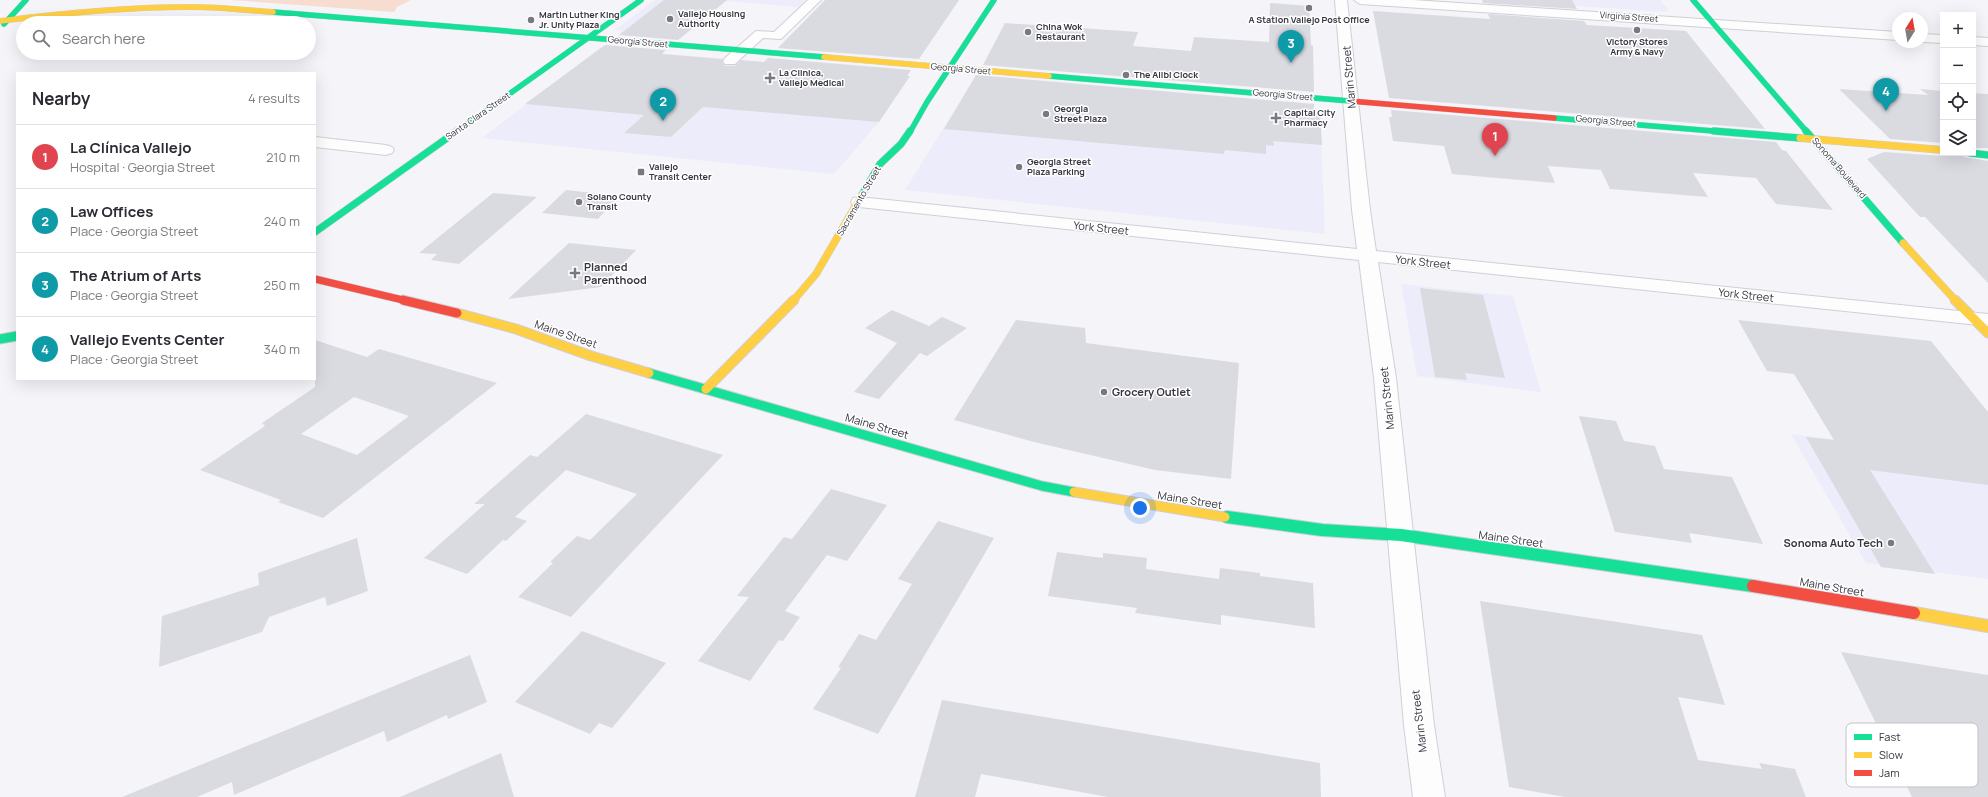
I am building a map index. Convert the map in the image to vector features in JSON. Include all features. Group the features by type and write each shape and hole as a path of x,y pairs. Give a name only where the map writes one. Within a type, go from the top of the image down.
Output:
{"main road":[{"path":"0,28 4,20 26,0"},
{"name":"Santa Clara Street","path":"316,231 641,0"},
{"name":"Sacramento Street","path":"706,389 801,293 816,274 880,164 901,144 994,0"},
{"name":"Sonoma Boulevard","path":"1693,0 1950,295 1984,324"},
{"name":"Georgia Street","path":"46,16 129,8 190,7 306,16"},
{"name":"Georgia Street","path":"316,17 1940,149"},
{"name":"Georgia Street","path":"4,20 16,19"},
{"path":"1976,149 1988,149"},
{"path":"1976,154 1988,155"},
{"name":"Maine Street","path":"316,279 446,310 516,329 591,356 1042,486 1170,510 1322,530 1401,535 1788,591 1988,626"},
{"path":"0,339 16,336"}],"street":[{"path":"730,60 760,34 777,36 814,0"},
{"name":"Marin Street","path":"1341,0 1368,256 1386,378 1419,725 1429,797"},
{"name":"Virginia Street","path":"1360,0 1892,36"},
{"path":"1928,38 1940,39"},
{"path":"1976,41 1988,42"},
{"path":"316,142 386,150"},
{"name":"York Street","path":"859,202 1984,324"}],"shaded area":[{"path":"231,0 411,0 397,7 394,12"},
{"path":"655,0 805,0 799,7 726,1 681,38 620,33 622,30 615,30"},
{"path":"1491,0 1660,0 1669,10 1665,12"},
{"path":"600,48 910,76 879,122 834,174 482,138"},
{"path":"972,82 1320,112 1325,234 905,190"},
{"path":"1401,284 1513,296 1541,392 1417,376"},
{"path":"1791,434 1988,458 1988,579 1866,563"}],"building":[{"path":"664,0 727,0 678,40 619,35"},
{"path":"825,0 959,0 919,59 778,48"},
{"path":"1482,0 1572,0 1577,9 1483,3"},
{"path":"1270,3 1309,6 1311,45 1313,46 1314,92 983,65 1005,23 1138,32 1133,46 1191,51 1194,37 1269,42"},
{"path":"1373,11 1490,19 1488,14 1584,21 1587,25 1686,31 1765,129 1389,98"},
{"path":"605,45 666,50 662,54 723,59 722,62 725,66 735,66 741,60 764,62 768,58 911,70 907,76 910,76 879,122 703,107 671,137 624,133 644,115 525,104"},
{"path":"976,75 1314,104 1314,111 1320,112 1322,145 1273,141 1274,146 1266,145 1266,154 1225,150 1224,154 944,129"},
{"path":"1839,89 1928,95 1920,89 1940,91 1940,143 1890,139"},
{"path":"1976,93 1988,94 1988,148 1976,148"},
{"path":"1391,110 1776,142 1782,150 1786,151 1833,210 1776,204 1756,178 1693,173 1708,197 1610,189 1601,170 1548,166 1555,183 1452,174 1444,146 1393,141 1389,117 1392,117"},
{"path":"1884,152 1963,156 1988,161 1988,283 1925,217 1920,217 1867,159"},
{"name":"Solano County Transit","path":"566,190 618,196 598,219 542,213"},
{"path":"493,193 537,197 459,264 431,260 437,254 419,253"},
{"name":"Planned Parenthood","path":"569,243 636,250 601,287 508,299"},
{"path":"1420,288 1483,295 1505,378 1465,373 1467,380 1435,377"},
{"path":"892,310 929,326 942,317 967,328 927,356 920,353 879,399 854,392 897,343 865,328"},
{"name":"Grocery Outlet","path":"1016,320 1085,328 1086,343 1239,363 1231,479 1155,470 1034,442 954,420"},
{"path":"1738,320 1931,341 1988,412 1988,485 1870,470 1935,574 1881,567 1806,437 1834,440 1794,374 1767,371"},
{"path":"316,340 367,357 379,349 497,383 323,518 278,502 281,500 200,470 265,426 262,423 315,387","holes":["354,397 409,416 357,455 301,434"]},
{"path":"586,414 723,455 571,617 518,597 553,563 550,562 577,536 590,540 637,494 566,470 515,517 527,521 506,541 503,540 467,574 424,558 485,504 474,504 530,455 537,457"},
{"path":"1579,416 1616,421 1624,441 1655,446 1664,469 1732,477 1763,544 1689,533 1692,543 1615,532"},
{"path":"831,489 887,505 847,561 827,555 785,611 800,617 783,641 779,640 750,681 698,661 749,597 737,596 784,537 792,539"},
{"path":"938,521 994,538 878,734 813,709 841,668 838,667 859,634 876,640 912,584 898,579"},
{"path":"357,538 368,591 327,606 325,597 269,617 262,632 159,667 162,616 259,585 258,573"},
{"path":"1057,552 1103,558 1103,553 1147,558 1146,569 1219,579 1220,568 1260,573 1260,576 1313,583 1315,628 1221,615 1221,625 1135,613 1137,608 1048,596"},
{"path":"1480,601 1702,635 1725,705 1678,697 1698,760 1762,769 1759,763 1795,769 1806,797 1565,797 1509,787"},
{"path":"582,631 666,663 612,728 599,723 590,734 515,702"},
{"path":"1841,652 1988,675 1988,797 1912,797 1907,787 1978,787 1978,723 1876,723"},
{"path":"470,655 487,702 448,719 447,715 387,742 384,731 234,795 232,782 197,797 122,797"},
{"path":"942,700 1320,763 1321,797 1108,797 981,774 975,797 915,797"},
{"path":"501,753 514,797 400,797"}],"traffic: fast":[{"path":"4,24 26,0"},
{"path":"316,231 641,0"},
{"path":"862,195 880,164 901,144 911,130 927,102 994,0"},
{"path":"1693,0 1903,243"},
{"path":"273,12 824,57"},
{"path":"1049,76 1350,101"},
{"path":"1554,118 1800,138"},
{"path":"1976,154 1988,155"},
{"path":"0,339 16,336"},
{"path":"649,373 1042,486 1074,492"},
{"path":"1225,517 1322,530 1401,535 1753,586"}],"traffic: slow":[{"path":"44,16 119,9 167,7 201,7 273,12"},
{"path":"0,21 16,19"},
{"path":"824,57 1049,76"},
{"path":"1800,138 1940,150"},
{"path":"706,389 801,293 816,274 862,195"},
{"path":"1903,243 1950,295 1988,333"},
{"path":"457,313 516,329 591,356 649,373"},
{"path":"1074,492 1225,517"},
{"path":"1914,613 1988,626"}],"traffic: jam":[{"path":"1350,101 1554,118"},
{"path":"316,279 457,313"},
{"path":"1753,586 1914,613"}],"place":[{"name":"A Station Vallejo Post Office","path":"1309,8"},
{"name":"Vallejo Housing Authority","path":"670,19"},
{"name":"Martin Luther King Jr. Unity Plaza","path":"531,20"},
{"name":"Victory Stores Army & Navy","path":"1637,30"},
{"name":"China Wok Restaurant","path":"1028,32"},
{"name":"The Atrium of Arts","path":"1291,63"},
{"name":"The Alibi Clock","path":"1126,75"},
{"name":"La Clinica, Vallejo Medical","path":"770,78"},
{"name":"Vallejo Events Center","path":"1886,111"},
{"name":"Georgia Street Plaza","path":"1046,114"},
{"name":"Capital City Pharmacy","path":"1276,118"},
{"name":"Law Offices","path":"663,121"},
{"name":"La Clínica Vallejo","path":"1495,156"},
{"name":"Georgia Street Plaza Parking","path":"1019,167"},
{"name":"Vallejo Transit Center","path":"641,172"},
{"name":"Solano County Transit","path":"579,202"},
{"name":"Planned Parenthood","path":"575,273"},
{"name":"Grocery Outlet","path":"1104,392"},
{"name":"Sonoma Auto Tech","path":"1891,543"}]}
